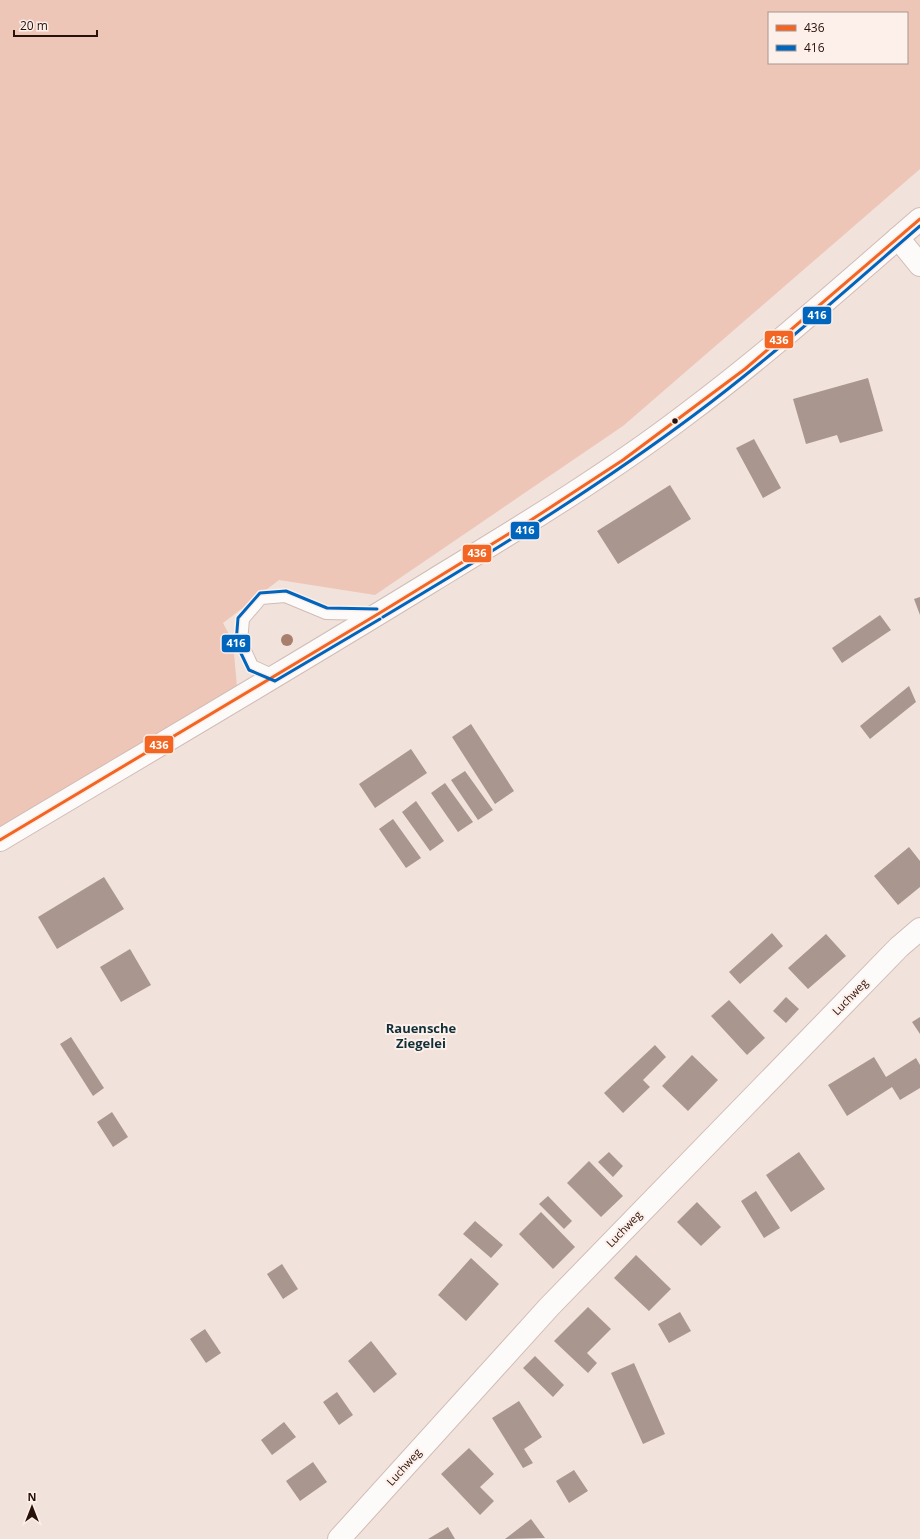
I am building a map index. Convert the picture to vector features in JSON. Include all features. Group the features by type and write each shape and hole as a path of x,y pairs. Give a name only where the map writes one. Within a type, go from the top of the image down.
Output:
{"main road":[{"path":"0,840 378,614 546,511 684,417 826,301 920,219"},
{"path":"898,238 920,266"},
{"name":"Luchweg","path":"339,1539 549,1307 894,952 920,929"}],"lane":[{"path":"274,676 252,666 241,642 243,619 261,598 285,596 326,612 378,614"}],"shaded area":[{"path":"0,0 920,0 920,169 623,426 375,595 279,580 223,623 233,642 237,687 0,828"}],"building":[{"path":"868,378 883,431 840,443 837,435 806,444 793,399"},
{"path":"754,439 781,488 763,498 736,448"},
{"path":"670,485 691,519 618,564 597,531"},
{"path":"920,597 920,615 914,599"},
{"path":"880,615 891,630 842,663 832,648"},
{"path":"909,686 916,702 870,739 860,726"},
{"path":"471,724 514,791 495,804 452,737"},
{"path":"411,749 427,773 375,808 359,784"},
{"path":"465,771 493,810 478,820 451,780"},
{"path":"445,783 473,822 458,832 431,793"},
{"path":"416,801 444,841 430,851 402,812"},
{"path":"393,819 421,858 406,868 379,829"},
{"path":"909,847 920,861 920,887 898,905 874,876"},
{"path":"104,877 124,909 57,949 38,917"},
{"path":"772,933 783,946 740,984 729,972"},
{"path":"826,934 846,956 808,989 788,968"},
{"path":"130,949 151,985 121,1002 100,967"},
{"path":"786,997 799,1009 786,1023 773,1011"},
{"path":"729,1000 765,1038 747,1055 711,1016"},
{"path":"920,1017 920,1034 912,1022"},
{"path":"71,1037 104,1088 93,1096 60,1044"},
{"path":"655,1045 666,1057 643,1080 650,1087 623,1113 604,1093"},
{"path":"692,1055 718,1080 688,1111 662,1086"},
{"path":"874,1057 886,1077 916,1058 920,1065 920,1088 900,1100 892,1087 847,1116 828,1085"},
{"path":"112,1112 128,1137 113,1147 97,1122"},
{"path":"609,1152 623,1166 613,1177 598,1162"},
{"path":"799,1152 825,1189 791,1212 766,1175"},
{"path":"589,1161 623,1196 601,1217 567,1183"},
{"path":"756,1191 780,1228 764,1238 741,1201"},
{"path":"548,1196 572,1221 564,1229 539,1204"},
{"path":"697,1202 721,1227 701,1246 677,1222"},
{"path":"541,1212 575,1247 553,1269 519,1234"},
{"path":"475,1221 503,1245 491,1258 463,1234"},
{"path":"636,1255 671,1289 649,1311 614,1278"},
{"path":"471,1258 499,1284 466,1321 438,1295"},
{"path":"282,1264 298,1289 283,1299 267,1274"},
{"path":"588,1307 611,1329 587,1353 597,1363 588,1373 554,1341"},
{"path":"680,1312 691,1331 669,1343 658,1324"},
{"path":"205,1329 221,1353 206,1363 190,1339"},
{"path":"371,1341 397,1374 374,1393 348,1361"},
{"path":"535,1356 564,1385 553,1397 523,1368"},
{"path":"634,1363 665,1434 643,1444 611,1373"},
{"path":"337,1392 353,1415 339,1425 323,1402"},
{"path":"519,1401 542,1437 524,1449 533,1463 523,1468 492,1418"},
{"path":"284,1422 296,1437 272,1455 261,1440"},
{"path":"469,1448 494,1474 480,1487 494,1501 480,1515 441,1474"},
{"path":"313,1462 327,1482 300,1501 286,1481"},
{"path":"574,1470 588,1491 569,1503 556,1481"},
{"path":"531,1519 545,1538 505,1539"},
{"path":"448,1527 455,1539 428,1539"}],"transit line":[{"name":"436","path":"0,840 378,614 528,522 623,460 745,369 920,219"},
{"name":"416","path":"383,617 541,520 619,469 657,442 752,370 920,226"},
{"name":"416","path":"377,609 327,608 286,591 260,593 238,618 236,643 249,670 275,681 380,619"}],"district":[{"name":"Rauensche Ziegelei","path":"421,1036"}]}
